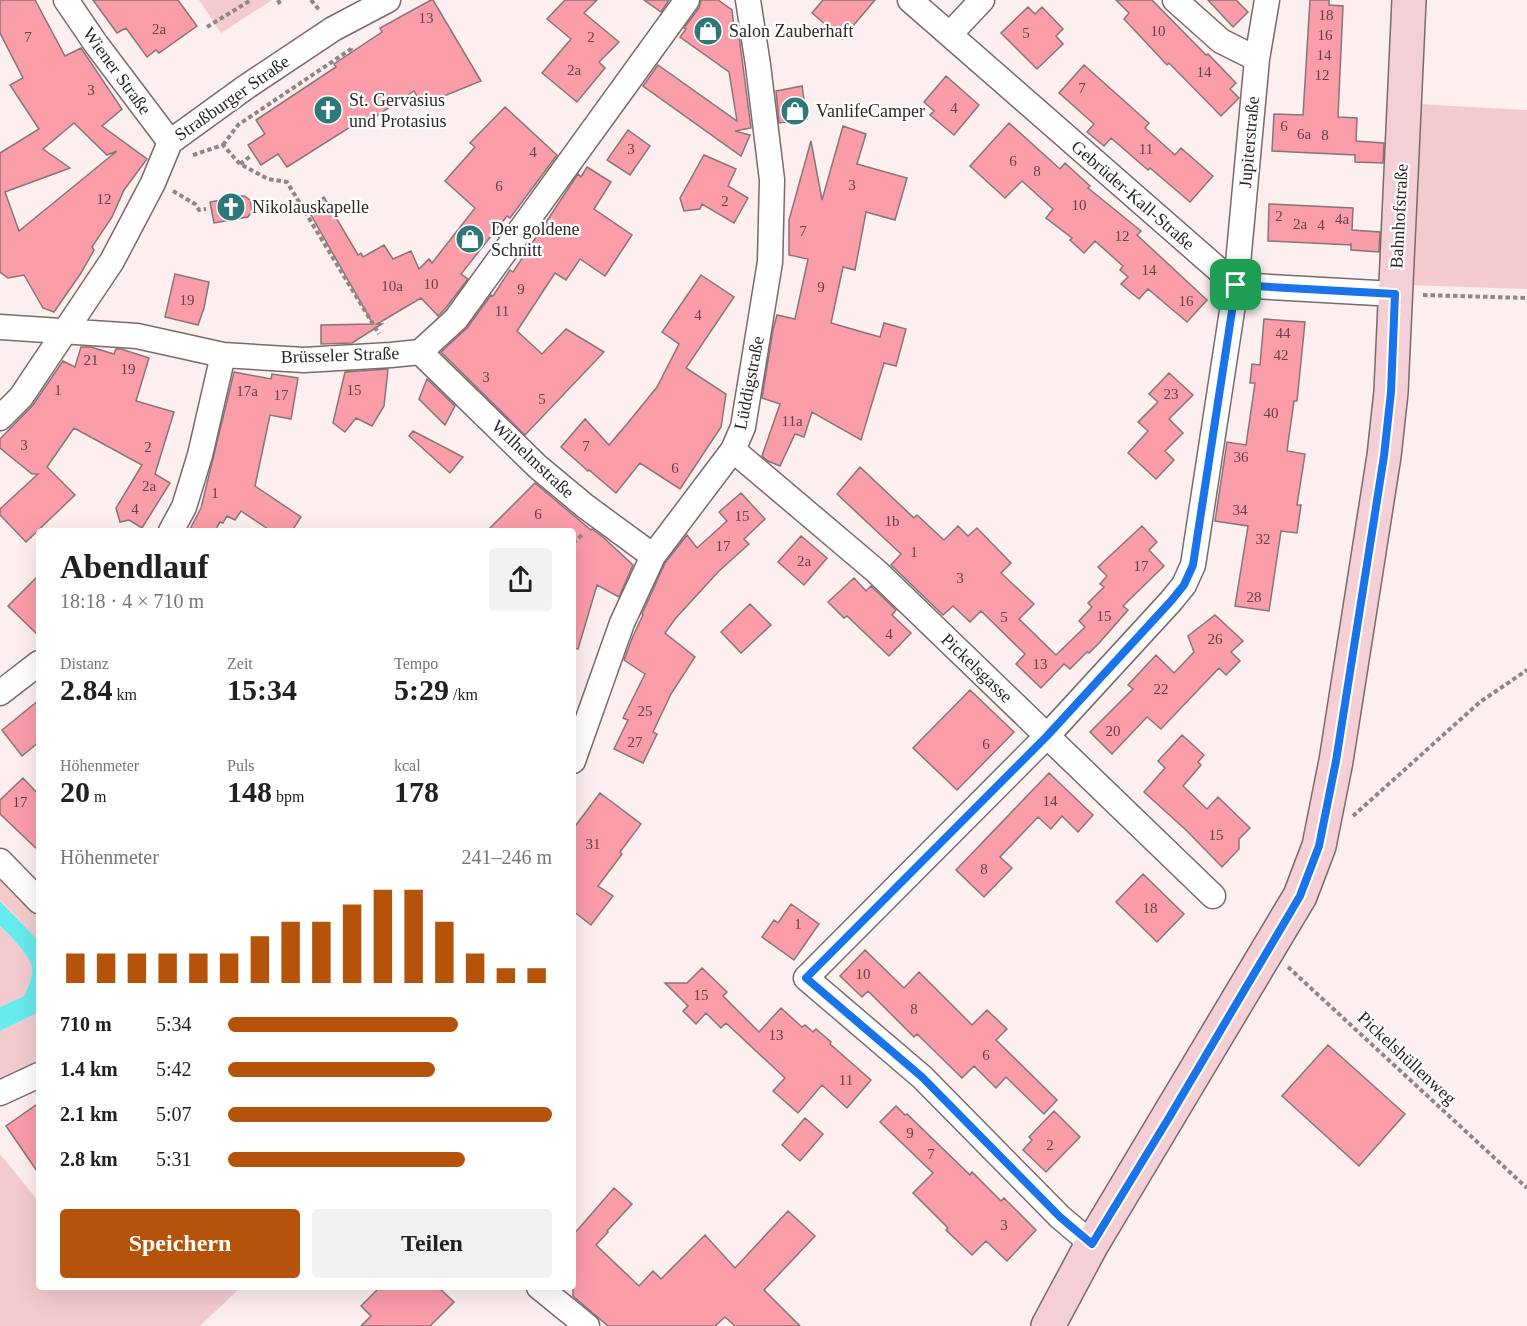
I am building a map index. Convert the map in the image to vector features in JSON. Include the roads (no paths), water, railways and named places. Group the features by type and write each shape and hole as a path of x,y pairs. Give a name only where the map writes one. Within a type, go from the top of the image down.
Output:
{"main road":[{"name":"Bahnhofstraße","path":"1048,1326 1092,1244 1300,896 1319,846 1336,761 1384,456 1391,392 1409,0"}],"street":[{"name":"Wiener Straße","path":"66,0 170,142"},
{"name":"Straßburger Straße","path":"0,418 21,396 112,261 153,183 170,142 246,87 333,29 388,0"},
{"name":"Brüsseler Straße","path":"0,327 137,336 223,355 304,360 420,352 456,319 687,0"},
{"name":"Lüddigstraße","path":"576,753 622,623 654,556 733,450 743,427 770,262 772,180 748,0"},
{"name":"Gebrüder-Kall-Straße","path":"910,0 1236,285"},
{"path":"950,34 982,0"},
{"path":"1175,0 1221,41 1257,59"},
{"name":"Jupiterstraße","path":"1092,1244 1060,1217 922,1077 806,978 1047,736 1184,585 1193,565 1236,285 1257,59 1267,0"},
{"path":"1236,285 1395,294"},
{"name":"Wilhelmstraße","path":"420,352 538,467 585,507 654,556"},
{"path":"173,528 184,507 200,455 223,355"},
{"name":"Pickelsgasse","path":"733,450 876,570 1213,896"},
{"path":"0,693 36,665"},
{"path":"0,861 36,898"},
{"path":"0,1093 36,1077"},
{"path":"543,1290 587,1326"}],"water":[{"path":"0,901 36,938 36,1013 0,1031 0,1007 24,996 30,982 32,968 24,952 0,926"}],"place":[{"name":"Salon Zauberhaft","path":"708,31"},
{"name":"St. Gervasius und Protasius","path":"328,110"},
{"name":"VanlifeCamper","path":"795,111"},
{"name":"Nikolauskapelle","path":"231,207"},
{"name":"Der goldene Schnitt","path":"470,239"}]}
